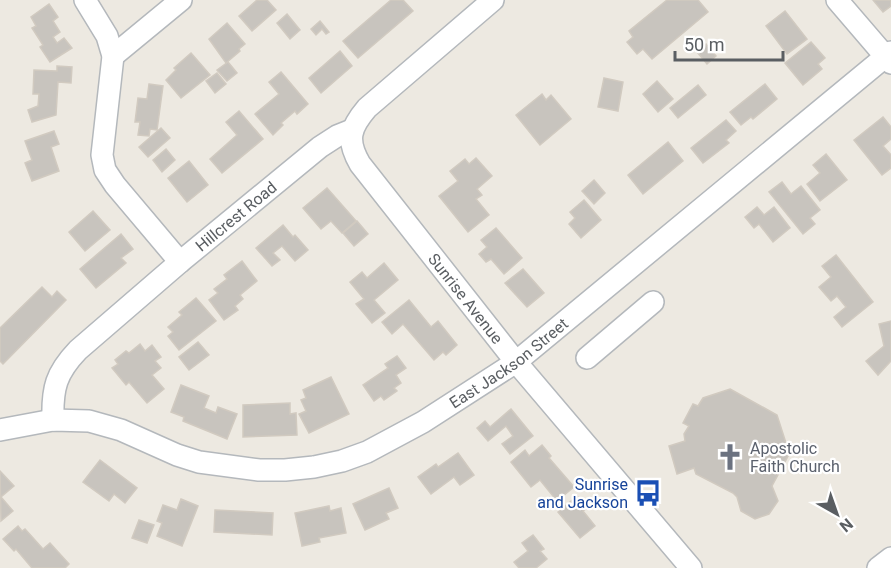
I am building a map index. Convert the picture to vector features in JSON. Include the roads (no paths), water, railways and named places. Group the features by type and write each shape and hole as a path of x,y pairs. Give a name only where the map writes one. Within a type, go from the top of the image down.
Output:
{"street":[{"path":"85,0 107,36 113,56 102,154 105,170 180,262"},
{"path":"113,56 182,0"},
{"name":"Hillcrest Road","path":"53,420 56,380 66,363 180,262 320,147 352,130 360,116 375,100 493,0"},
{"path":"837,0 889,57"},
{"name":"East Jackson Street","path":"53,420 89,421 121,430 177,455 199,462 259,470 314,467 342,461 367,452 398,436 516,362 889,57"},
{"name":"Sunrise Avenue","path":"352,130 353,148 360,164 516,362 691,568"},
{"path":"587,358 653,303"},
{"path":"0,430 53,420"},
{"path":"878,568 891,558"}],"place":[{"name":"Apostolic Faith Church","path":"730,457"},
{"name":"Sunrise and Jackson","path":"648,493"}]}
